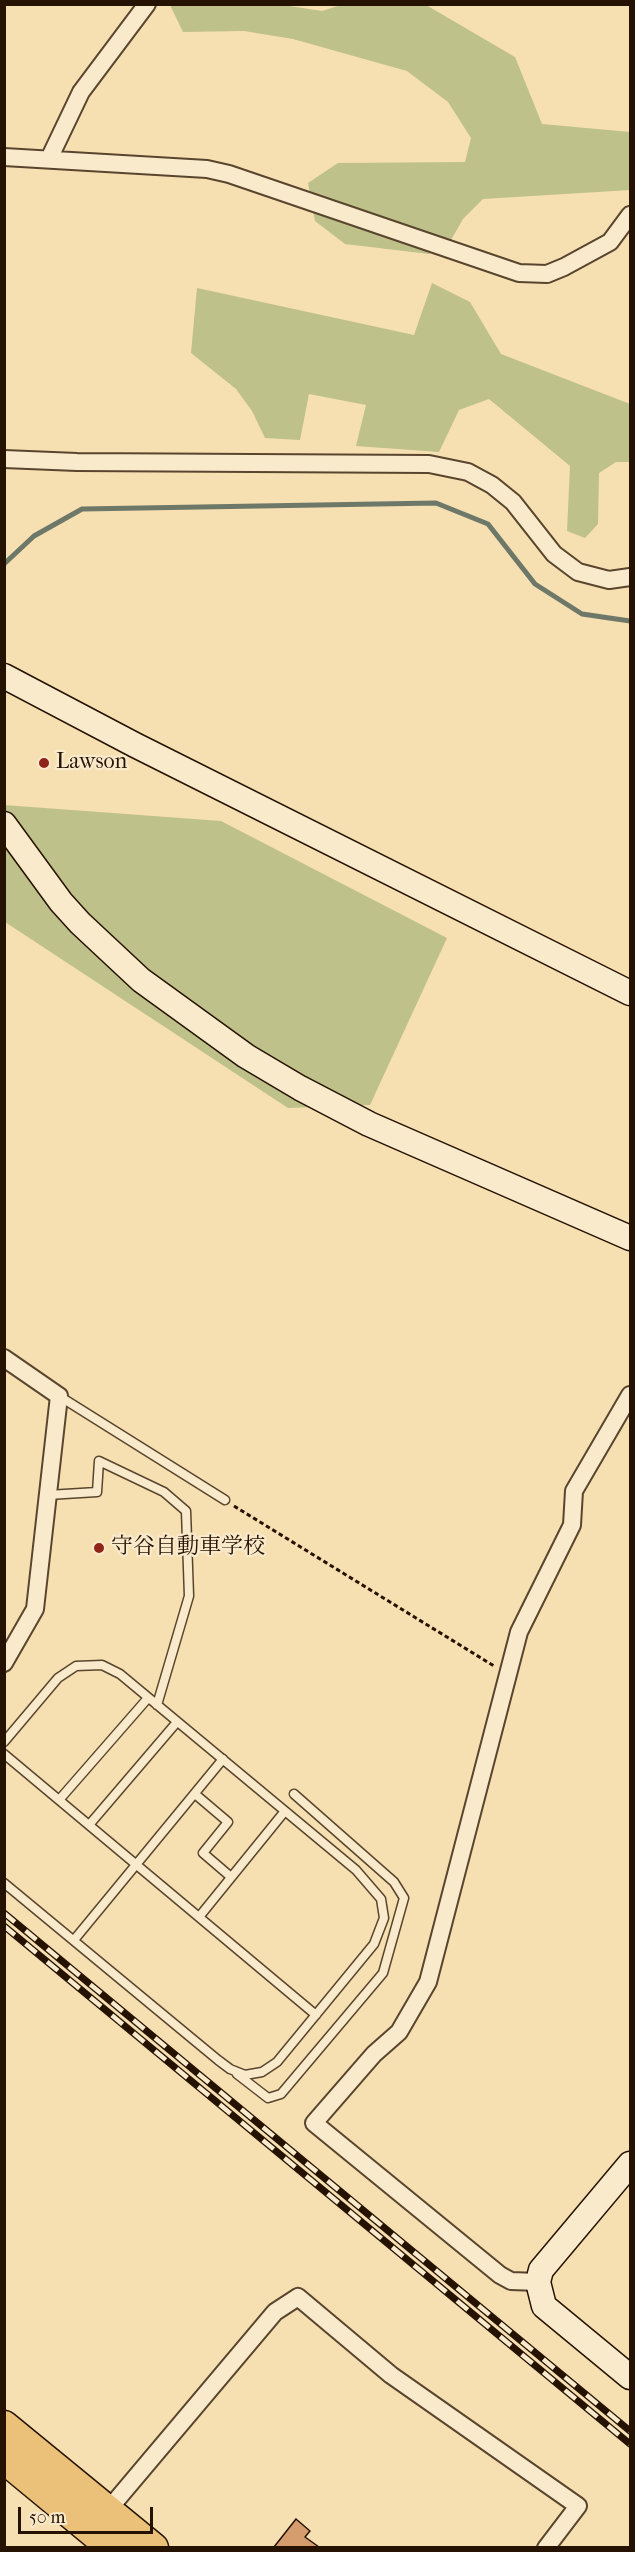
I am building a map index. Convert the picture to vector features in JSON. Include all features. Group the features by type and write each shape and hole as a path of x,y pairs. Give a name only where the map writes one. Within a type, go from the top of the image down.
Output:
{"highway":[{"path":"4,2426 104,2529"},
{"path":"4,2458 104,2529 153,2547"}],"street":[{"path":"49,159 81,92 147,4"},
{"path":"4,157 207,170 229,174 519,273 547,274 564,267 610,242 630,215"},
{"path":"4,459 89,462 429,464 468,472 492,485 513,502 554,554 578,572 609,580 630,577"},
{"path":"4,676 135,745 630,993"},
{"path":"4,824 61,902 80,923 141,980 246,1056 300,1088 369,1124 630,1238"},
{"path":"4,1358 59,1396 35,1609 4,1663"},
{"path":"538,2282 511,2281 500,2275 314,2123 374,2054 399,2032 428,1982 519,1632 572,1525 573,1491 630,1395"},
{"path":"630,2164 541,2271 538,2282 544,2306 630,2377"},
{"path":"104,2529 275,2312 298,2297 391,2375 578,2506 546,2547"}],"lane":[{"path":"59,1396 225,1500"},
{"path":"48,1495 97,1492 99,1461 164,1492 186,1511 189,1596 157,1705"},
{"path":"4,1742 58,1678 76,1666 102,1665 120,1674 364,1877 381,1899 384,1918 374,1944 277,2062 262,2072 245,2074 230,2069"},
{"path":"59,1800 148,1698"},
{"path":"89,1825 177,1722"},
{"path":"4,1754 316,2015"},
{"path":"74,1940 223,1759"},
{"path":"195,1794 228,1822 203,1853 231,1877"},
{"path":"4,1882 268,2098 281,2094 383,1973 404,1898 394,1882 294,1794"},
{"path":"199,1917 285,1811"}],"path":[{"path":"225,1500 508,1675"}],"green space":[{"path":"170,5 283,5 322,11 341,5 426,5 515,57 542,124 630,132 630,190 483,199 463,219 451,240 429,254 345,244 315,221 308,183 338,163 465,162 471,138 448,102 407,71 293,39 244,31 183,32"},
{"path":"432,283 470,302 501,354 630,404 630,462 616,462 599,473 598,524 585,538 567,531 570,466 489,399 459,410 439,452 356,446 366,405 309,394 300,440 265,438 252,411 236,389 191,353 197,288 414,335"},
{"path":"4,805 221,821 447,938 370,1105 288,1108 5,922"}],"building":[{"path":"296,2519 310,2531 305,2537 319,2547 274,2547"}],"waterway":[{"path":"4,564 34,536 82,509 436,503 488,524 535,584 582,614 630,621"}],"railway":[{"path":"4,1913 630,2431"},
{"path":"4,1926 630,2444"}],"place":[{"name":"Lawson","path":"44,763"},
{"name":"守谷自動車学校","path":"99,1548"}]}
